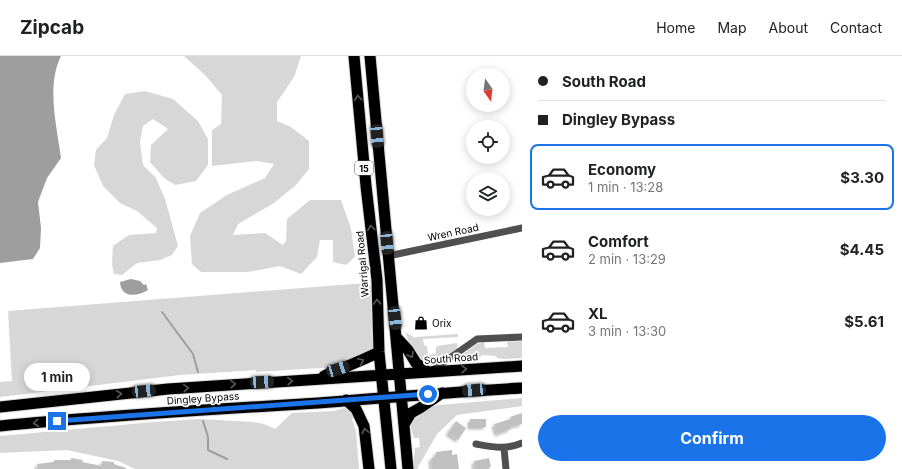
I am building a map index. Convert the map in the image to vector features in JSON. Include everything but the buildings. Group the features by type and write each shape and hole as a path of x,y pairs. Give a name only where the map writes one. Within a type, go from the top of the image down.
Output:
{"highway":[{"name":"Warrigal Road","path":"354,56 366,186 377,280 379,352 391,469"},
{"name":"15","path":"370,56 408,469"},
{"path":"396,337 408,350 416,363 429,372"},
{"path":"318,379 338,369 360,362 379,352"},
{"name":"South Road","path":"381,375 522,366"},
{"name":"Dingley Bypass","path":"0,407 152,390 381,375"},
{"path":"383,397 522,388"},
{"path":"404,423 411,413 442,392"},
{"name":"Dingley Bypass","path":"0,426 103,416 383,397"},
{"path":"346,400 356,409 364,426 369,469"}],"street":[{"name":"Wren Road","path":"388,256 522,228"},
{"name":"South Road","path":"429,372 477,339 522,338"},
{"path":"476,444 504,448 522,443"},
{"path":"504,448 506,469"}],"shaded area":[{"path":"0,56 61,56 54,80 53,93 55,120 61,158 47,178 38,202 41,228 40,248 33,259 0,263"},
{"path":"184,56 301,56 294,77 277,102 277,121 291,127 309,141 309,169 296,185 274,203 238,224 233,235 265,233 283,245 286,241 287,219 310,200 341,200 351,229 355,257 346,265 333,262 333,240 320,240 317,257 301,274 280,266 248,272 201,272 192,264 190,236 200,213 227,195 265,178 274,164 256,161 212,166 212,130 221,124 222,95 206,76"},
{"path":"145,91 173,99 198,121 208,139 208,165 196,181 175,185 164,178 150,162 151,145 168,129 153,119 143,126 140,142 143,165 156,178 165,199 178,246 172,255 160,260 137,263 122,275 114,274 112,264 113,246 129,235 156,233 157,228 137,211 120,203 103,186 94,165 96,150 107,138 114,115 125,94"},
{"path":"131,279 140,281 144,285 146,284 148,290 135,295 126,293 123,291 120,282"},
{"path":"366,283 371,286 372,343 374,343 371,351 336,367 180,375 0,397 0,382 12,381 8,311"},
{"path":"405,332 415,338 458,334 458,337 423,339 424,345 427,346 428,355 436,354 437,346 457,343 457,349 438,361 426,363 414,354"},
{"path":"522,341 522,358 503,359 497,358 496,356 482,355 479,358 450,363 477,344 484,342 485,348 508,347 507,342"},
{"path":"522,398 522,406 457,415 437,434 418,469 413,469 415,448 420,447 419,438 414,438 411,429 411,419 427,408 439,405"},
{"path":"344,408 349,409 357,416 352,419 356,431 359,469 135,469 118,461 67,450 0,453 0,436 199,419 253,422 264,424 275,429 292,413 334,411"}],"waterway":[{"path":"162,312 193,354 198,372"},
{"path":"203,421 208,437 208,450 227,459"}],"place":[{"name":"Orix","path":"421,323"}],"route":[{"path":"57,421 103,416 316,403 428,394"}]}
